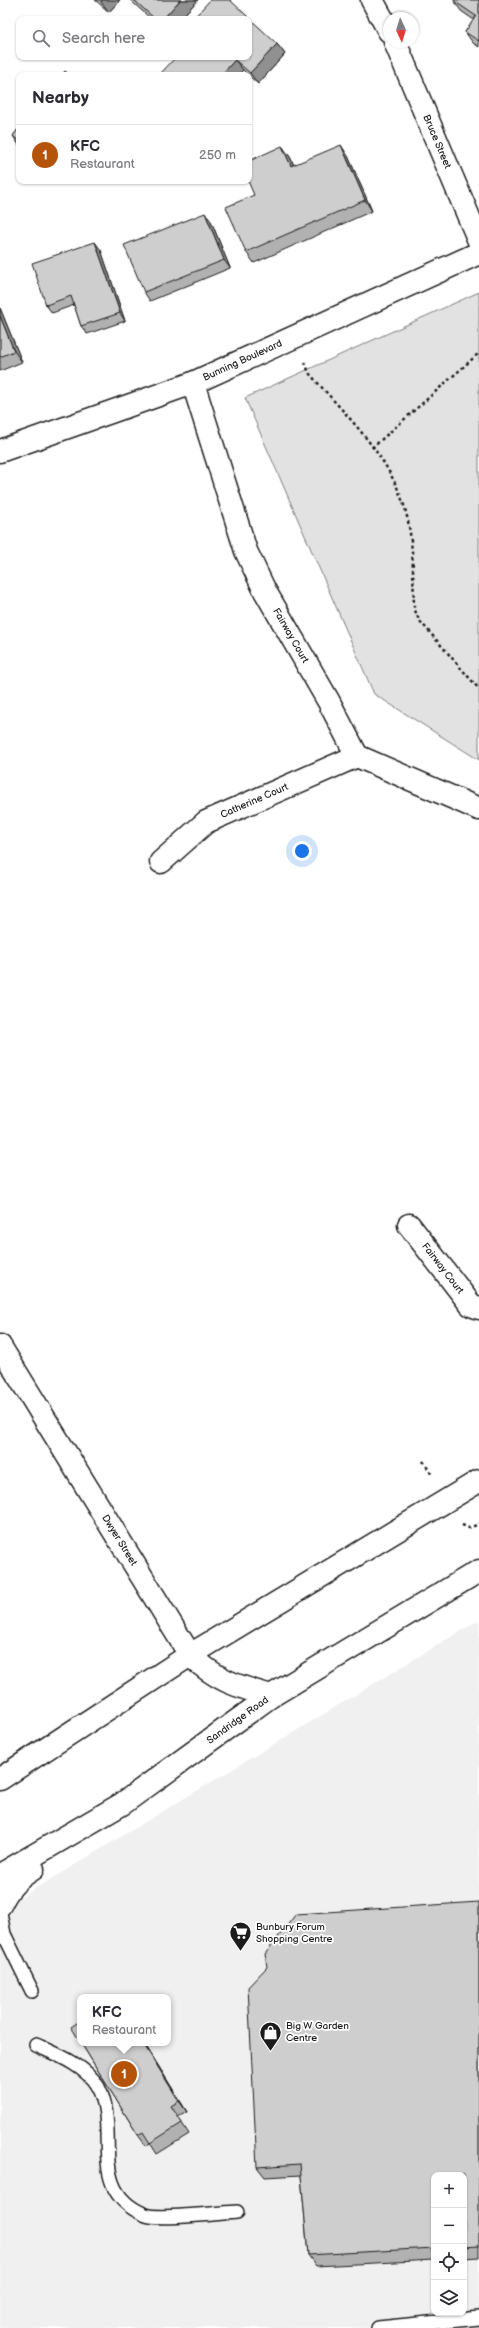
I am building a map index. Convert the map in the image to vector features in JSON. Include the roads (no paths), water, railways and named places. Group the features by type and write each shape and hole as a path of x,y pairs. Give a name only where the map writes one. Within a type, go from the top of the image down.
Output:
{"street":[{"path":"372,0 383,20"},
{"name":"Bruce Street","path":"398,48 479,241"},
{"name":"Bunning Boulevard","path":"0,451 193,383 479,254"},
{"name":"Fairway Court","path":"193,383 246,551 265,591 329,702 357,756"},
{"path":"357,756 479,809"},
{"name":"Catherine Court","path":"161,862 206,822 357,756"},
{"name":"Fairway Court","path":"409,1225 471,1305 479,1308"},
{"name":"Dwyer Street","path":"0,1346 190,1655 206,1671 234,1686 271,1696"},
{"path":"0,1779 190,1655 479,1481"},
{"name":"Sandridge Road","path":"0,1875 122,1804 271,1696 479,1571"},
{"path":"0,1905 10,1887 18,1879 116,1818 122,1804"}],"lane":[{"path":"0,1913 4,1934 32,1991"},
{"path":"36,2045 84,2071 98,2086 104,2105 111,2178 119,2198 147,2216 237,2212"},
{"path":"378,2328 479,2318"}],"place":[{"name":"Bunbury Forum Shopping Centre","path":"240,1952"},
{"name":"Big W Garden Centre","path":"271,2052"},
{"name":"KFC","path":"124,2074"}]}
